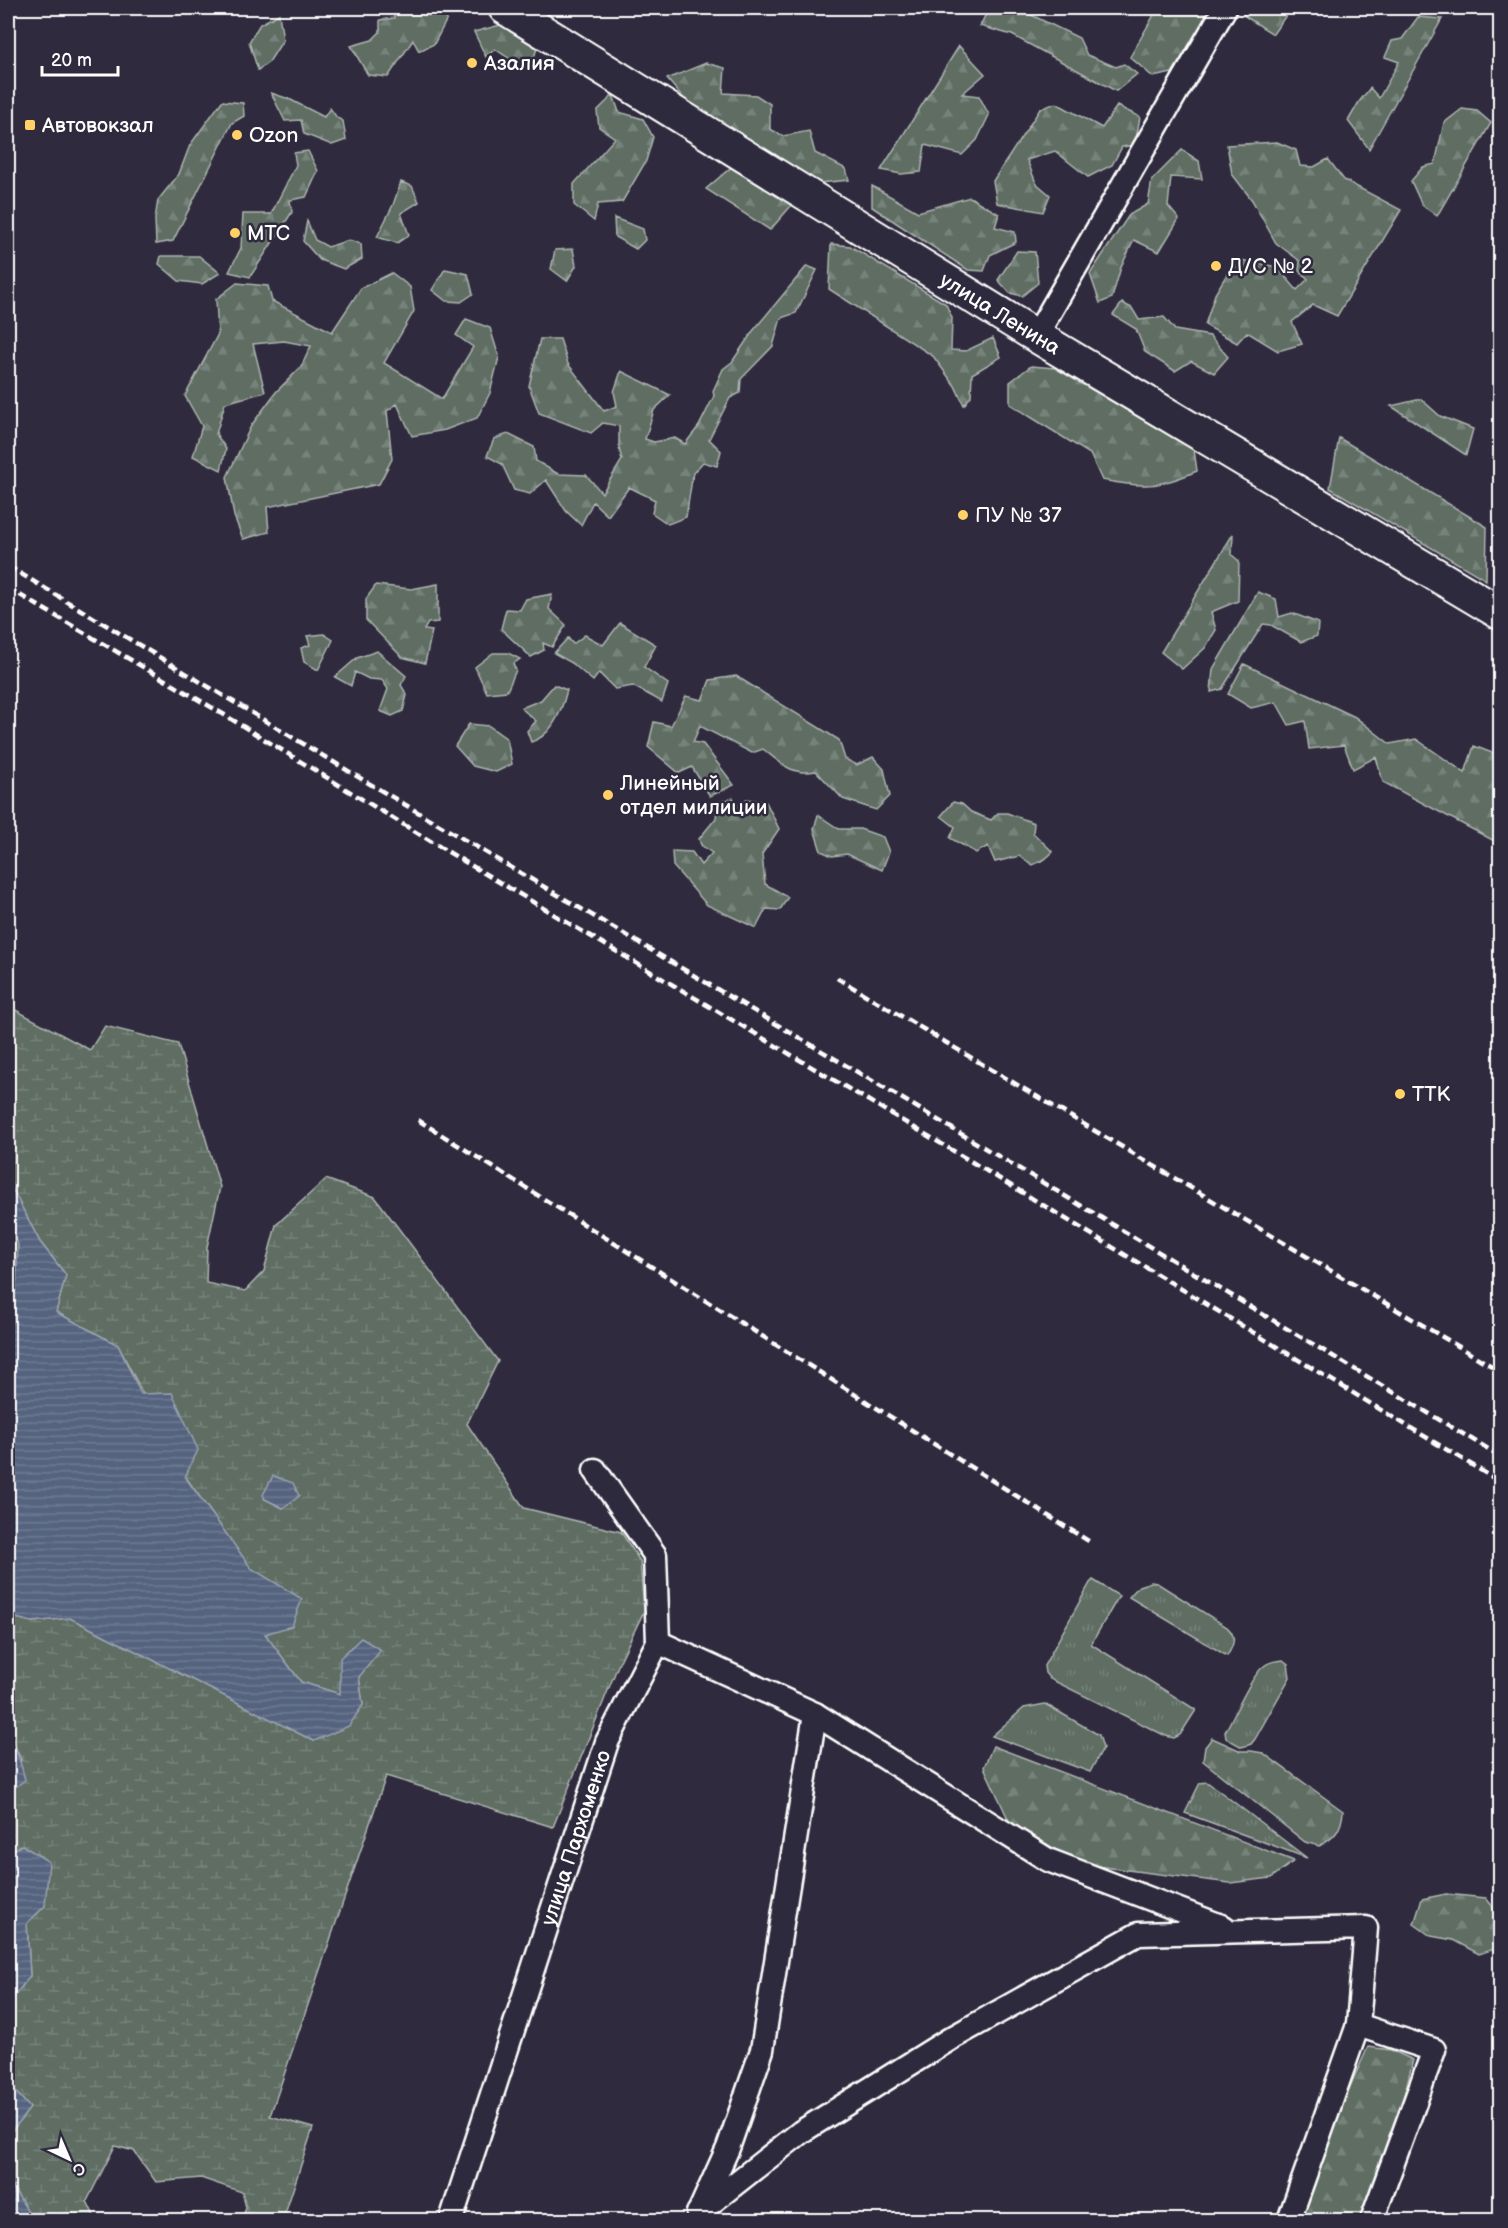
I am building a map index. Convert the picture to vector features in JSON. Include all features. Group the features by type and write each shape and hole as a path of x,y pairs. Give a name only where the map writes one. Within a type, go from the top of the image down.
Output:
{"main road":[{"name":"улица Ленина","path":"505,8 1036,336 1500,613"}],"street":[{"path":"1036,336 1225,8"},
{"name":"улица Пархоменко","path":"451,2220 607,1742 658,1642 655,1555 595,1470"},
{"path":"658,1642 815,1714 1048,1860 1234,1931"},
{"path":"697,2217 728,2148 762,2050 815,1714"},
{"path":"697,2217 801,2132 950,2039 1138,1934 1366,1928 1358,2025 1289,2220"},
{"path":"1358,2025 1434,2050 1372,2220"}],"green space":[{"path":"393,8 440,8 447,19 434,44 419,51 413,40 388,77 368,75 351,46 372,40 380,32 380,20 394,18"},
{"path":"989,8 1017,8 1079,38 1087,55 1116,67 1124,64 1137,74 1116,91 1012,35 980,26"},
{"path":"1158,8 1212,8 1172,73 1153,77 1130,57"},
{"path":"1248,8 1291,8 1273,34 1243,15"},
{"path":"279,14 283,40 269,62 258,70 249,42 260,24"},
{"path":"1418,17 1442,19 1369,149 1348,121 1370,88 1379,98 1399,62 1385,57 1392,41 1402,39"},
{"path":"504,24 538,44 532,65 513,61 495,49 486,57 474,32"},
{"path":"959,46 985,74 962,94 979,96 989,115 977,140 962,155 925,145 921,172 901,174 881,170"},
{"path":"706,63 725,68 723,93 756,95 770,104 770,129 783,136 809,131 815,153 846,169 849,180 819,183 693,109 667,79"},
{"path":"271,93 289,99 324,117 330,108 337,118 343,121 346,140 332,145 304,134 301,120 285,121"},
{"path":"613,95 619,112 643,119 653,137 646,161 622,202 598,204 594,221 574,205 574,184 615,138 599,127 597,111"},
{"path":"222,101 243,103 244,116 232,123 173,241 156,244 155,219 158,200 179,174 190,145"},
{"path":"1056,103 1102,128 1117,106 1140,117 1135,145 1122,147 1112,165 1088,177 1055,151 1027,160 1036,183 1050,195 1043,212 997,203 993,181 1040,109"},
{"path":"1462,109 1477,111 1491,123 1437,216 1422,205 1411,181 1423,167 1435,164 1444,123"},
{"path":"1277,142 1296,150 1300,166 1314,167 1328,159 1344,180 1401,210 1337,316 1313,305 1292,322 1302,344 1278,351 1247,332 1237,343 1205,325 1215,294 1236,259 1277,267 1297,290 1308,279 1299,270 1300,261 1276,243 1252,200 1232,174 1227,145"},
{"path":"1182,150 1199,161 1202,179 1171,177 1168,206 1179,219 1159,252 1134,240 1121,267 1112,298 1100,303 1090,274 1129,215 1148,204 1152,180"},
{"path":"308,151 318,171 306,197 290,200 292,212 250,277 229,272 241,248 243,214 271,214 296,165 294,153"},
{"path":"735,164 777,189 791,206 770,230 706,189"},
{"path":"401,182 412,186 419,202 401,213 409,235 397,243 377,237 393,205"},
{"path":"872,186 918,212 970,197 999,214 995,227 1015,232 1016,242 990,255 984,271 968,270 872,207"},
{"path":"614,218 643,229 645,240 636,249 615,237"},
{"path":"307,221 315,240 328,247 349,240 361,244 362,259 344,269 320,260 303,241"},
{"path":"831,244 850,246 946,304 952,318 951,350 966,351 993,338 1001,357 972,374 971,396 964,405 955,386 933,356 829,289"},
{"path":"573,249 576,266 567,281 551,269 555,250"},
{"path":"1017,251 1035,252 1038,283 1022,296 1010,293 998,280"},
{"path":"161,256 199,256 220,273 202,284 179,281 159,264"},
{"path":"807,266 817,270 796,313 781,318 773,346 741,379 740,393 730,398 709,439 721,451 717,466 703,462 693,473 686,517 668,524 652,513 655,500 629,487 608,516 593,502 581,525 566,511 546,480 530,494 514,490 502,464 487,456 494,439 508,434 534,447 536,461 558,474 586,475 602,493 622,460 619,448 619,426 603,423 591,433 539,413 529,386 540,339 560,339 568,364 604,411 617,406 614,392 621,371 670,395 654,410 645,439 654,442 675,438 685,444 699,426 714,396 713,391 723,369 732,362 753,331"},
{"path":"445,269 468,274 473,294 461,302 446,301 432,290"},
{"path":"392,273 410,287 414,311 384,363 442,399 473,347 456,335 466,319 490,328 499,357 490,393 477,418 445,430 412,436 397,404 387,411 392,459 379,484 267,507 269,532 243,539 234,516 227,477 251,426 276,392 301,367 311,346 284,341 253,344 265,392 225,403 216,434 226,449 221,470 193,456 202,426 185,396 218,334 216,299 237,283 268,286 272,301 332,332 361,288"},
{"path":"1122,303 1132,308 1139,320 1164,317 1175,330 1210,336 1228,357 1214,373 1191,361 1175,371 1145,352 1136,329 1113,315"},
{"path":"1031,366 1055,368 1194,450 1197,471 1171,481 1150,485 1102,480 1090,454 1010,404 1010,382"},
{"path":"1421,399 1440,416 1473,429 1466,455 1391,406"},
{"path":"1339,438 1487,527 1486,580 1330,488"},
{"path":"1233,534 1232,555 1239,561 1238,601 1211,612 1216,630 1205,648 1182,669 1161,652"},
{"path":"438,584 438,622 428,623 424,630 432,631 425,663 402,657 366,620 366,599 376,585 411,589"},
{"path":"1258,592 1276,599 1279,617 1292,613 1318,623 1317,636 1301,642 1271,625 1263,624 1222,689 1211,692 1213,669"},
{"path":"552,594 549,609 566,625 552,647 543,643 544,650 531,657 501,629 506,609 520,610 526,599"},
{"path":"620,623 656,645 644,667 668,684 662,702 633,686 615,689 599,673 593,681 572,663 554,653 568,638 573,644 585,635 603,645"},
{"path":"324,634 333,640 318,670 304,662 301,648 310,645 307,636"},
{"path":"377,651 406,676 401,685 407,695 403,711 392,716 380,711 388,689 382,680 369,679 355,672 351,686 335,677 357,658"},
{"path":"493,653 508,653 520,659 513,664 516,670 507,691 487,693 475,667"},
{"path":"1244,664 1355,717 1390,744 1416,739 1465,773 1474,746 1500,756 1500,844 1383,782 1376,757 1353,769 1344,745 1309,749 1305,721 1289,725 1276,702 1251,708 1228,694"},
{"path":"736,676 839,740 845,759 857,765 873,757 884,769 890,796 876,810 843,799 816,771 793,770 763,749 752,753 700,726 693,742 703,744 734,785 710,796 692,767 679,773 648,747 654,722 671,726 686,696 702,700 710,680"},
{"path":"554,685 567,690 562,706 555,721 545,734 531,742 527,731 536,721 521,708 541,700"},
{"path":"469,724 489,726 507,739 512,764 496,772 473,766 455,746"},
{"path":"733,798 740,808 747,799 766,802 779,829 762,854 765,884 788,897 780,910 766,909 756,928 707,905 673,866 672,851 692,852 701,865 712,853 701,845 699,839 716,818 718,802"},
{"path":"953,802 962,804 971,812 991,820 998,813 1007,813 1034,823 1033,833 1053,852 1033,865 1019,856 995,862 988,846 976,853 950,838 955,827 941,816"},
{"path":"818,815 839,829 860,829 883,837 889,852 882,870 847,854 832,856 821,851 814,829"},
{"path":"8,1006 90,1050 105,1026 178,1044 220,1187 207,1247 206,1283 245,1291 264,1271 276,1225 326,1179 375,1197 498,1361 467,1424 524,1508 621,1532 640,1561 644,1611 619,1663 553,1827 386,1776 270,2116 313,2128 283,2220 242,2220 246,2207 242,2192 201,2178 156,2182 134,2151 115,2146 87,2201 96,2220 8,2220 8,2215 29,2213 8,2180 8,2136 30,2108 8,2083 8,2004 30,1976 27,1923 45,1906 22,1845 8,1853 8,1782 14,1788 21,1759 14,1744 8,1709 8,1616 32,1622 70,1618 314,1741 363,1705 359,1677 340,1694 301,1682 265,1634 301,1599 251,1569 185,1476 118,1345 56,1312 66,1275 40,1242 8,1181","holes":["299,1496 283,1508 265,1499"]},
{"path":"8,1215 18,1245 16,1291 8,1288"},
{"path":"1093,1580 1119,1596 1091,1644 1196,1710 1180,1735 1174,1738 1166,1736 1050,1679 1045,1673 1044,1666"},
{"path":"1151,1582 1157,1583 1227,1627 1232,1634 1233,1641 1227,1656 1129,1597 1139,1586"},
{"path":"1283,1660 1288,1664 1290,1677 1255,1739 1251,1744 1242,1747 1226,1738 1225,1732 1248,1687 1259,1671 1269,1663"},
{"path":"1045,1704 1099,1735 1103,1748 1090,1772 992,1736 1024,1708"},
{"path":"1212,1738 1241,1751 1263,1753 1343,1811 1337,1832 1319,1846 1305,1842 1203,1761 1205,1747"},
{"path":"993,1746 1294,1861 1271,1878 1230,1883 1080,1864 1010,1823 984,1767"},
{"path":"1207,1782 1307,1858 1185,1813 1200,1783"},
{"path":"1446,1894 1486,1898 1500,1916 1497,1948 1479,1954 1453,1940 1431,1936 1414,1924 1422,1899"},
{"path":"1368,2047 1391,2050 1413,2060 1373,2220 1286,2220 1289,2185 1310,2175"}],"water":[{"path":"8,1181 40,1242 66,1275 56,1312 118,1345 141,1394 172,1393 198,1450 185,1477 251,1568 302,1599 292,1626 265,1634 301,1682 340,1694 340,1658 361,1638 381,1650 359,1677 363,1705 349,1726 314,1741 70,1618 32,1622 8,1616 8,1289 16,1290 18,1245 8,1215"},
{"path":"273,1476 293,1483 299,1496 283,1508 265,1499 263,1495"},
{"path":"8,1722 25,1780 14,1788 8,1782"},
{"path":"22,1845 49,1862 45,1906 27,1923 30,1976 8,2004 8,1853"},
{"path":"8,2083 30,2108 8,2136"},
{"path":"8,2180 29,2213 8,2215"}],"railway":[{"path":"8,566 1500,1456"},
{"path":"8,588 957,1153 1500,1482"},
{"path":"837,978 1500,1371"},
{"path":"418,1120 1090,1542"}],"place":[{"name":"Азалия","path":"472,63"},
{"name":"Автовокзал","path":"30,125"},
{"name":"Ozon","path":"237,135"},
{"name":"МТС","path":"235,233"},
{"name":"Д/С № 2","path":"1216,266"},
{"name":"ПУ № 37","path":"963,515"},
{"name":"Линейный отдел милиции","path":"608,795"},
{"name":"ТТК","path":"1400,1094"}]}
